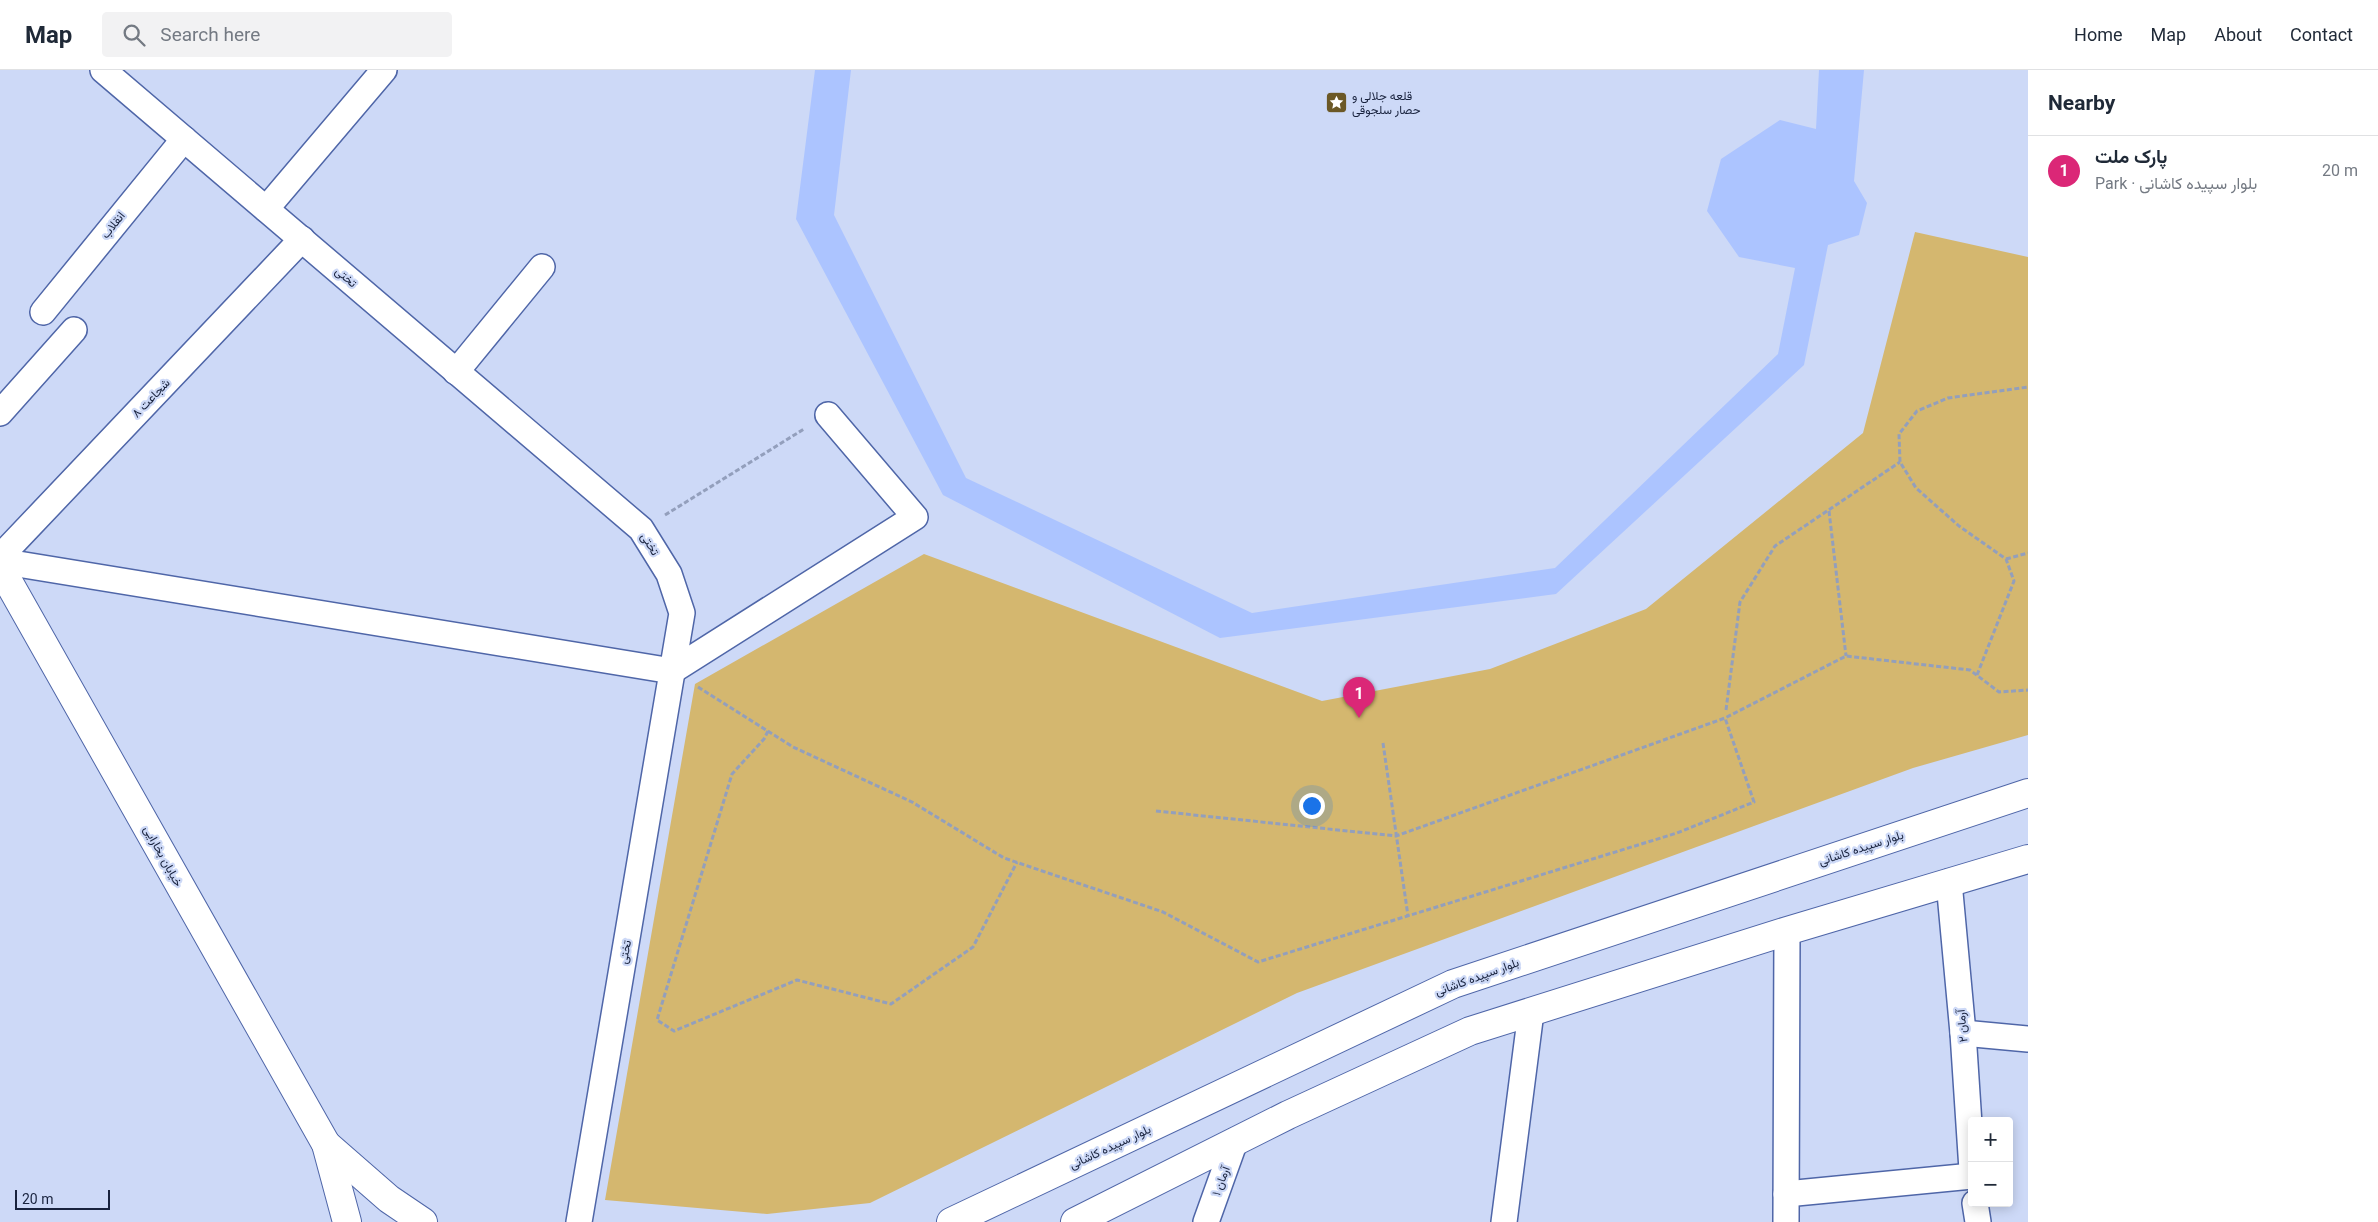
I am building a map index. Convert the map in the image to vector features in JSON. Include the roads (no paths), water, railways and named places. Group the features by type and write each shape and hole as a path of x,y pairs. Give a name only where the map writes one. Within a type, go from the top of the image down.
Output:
{"main road":[{"name":"خیابان بخارایی","path":"0,567 326,1144 347,1222"},
{"name":"بلوار سپیده کاشانی","path":"951,1222 1453,984 2028,793"},
{"path":"1076,1222 1235,1141 1470,1031 1787,930 2028,859"},
{"name":"خیابان بخارایی","path":"326,1144 389,1199 423,1222"}],"street":[{"name":"تختی","path":"103,70 641,529 669,574 682,613 579,1222"},
{"path":"266,209 384,70"},
{"name":"انقلاب","path":"43,312 184,138"},
{"name":"شجاعت ۸","path":"0,557 302,239"},
{"path":"456,372 542,267"},
{"path":"0,413 74,330"},
{"path":"0,562 672,671 915,517 828,415"},
{"name":"آرمان ۲","path":"1949,882 1963,1034 1971,1162"},
{"path":"1786,1222 1787,930"},
{"path":"1504,1222 1531,1012"},
{"path":"1963,1034 2028,1040"},
{"name":"آرمان ۱","path":"1206,1222 1235,1141"},
{"path":"1786,1194 1968,1176"},
{"path":"1976,1207 1978,1222"}],"place":[{"name":"قلعه جلالی و حصار سلجوقی","path":"1336,103"},
{"name":"پارک ملت","path":"1359,718"}]}
